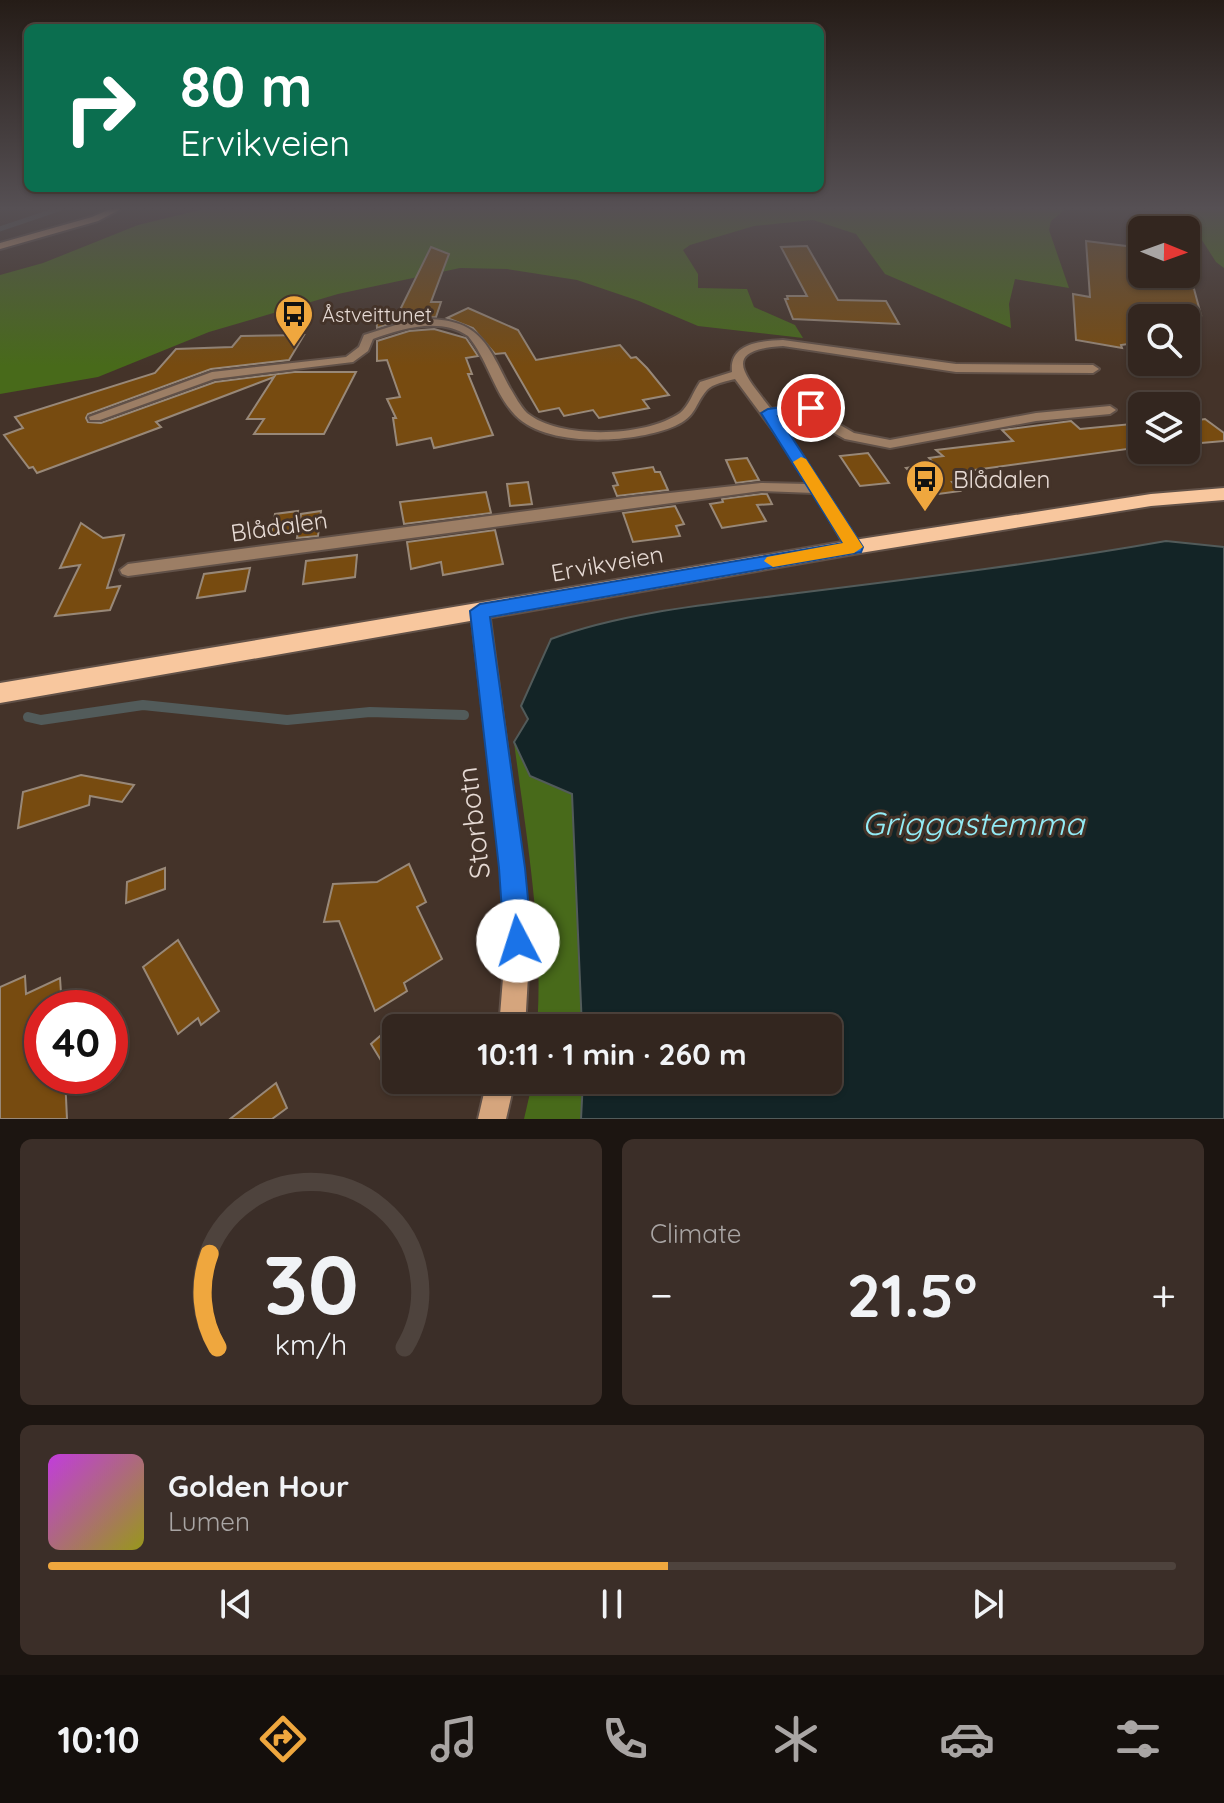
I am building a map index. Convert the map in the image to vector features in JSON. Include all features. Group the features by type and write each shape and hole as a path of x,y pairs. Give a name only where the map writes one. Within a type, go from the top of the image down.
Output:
{"main road":[{"name":"Ervikveien","path":"0,693 854,547 1151,500 1224,494"}],"street":[{"path":"95,417 212,376 349,360 364,349 368,337 408,325 449,324 473,333 521,414 540,427 564,433 640,432 672,423 688,412 704,385 737,374"},
{"path":"854,547 768,413 737,374 737,361 744,350 758,345 783,343 956,368 1093,369"},
{"path":"768,413 811,408 830,425 850,436 890,444 1036,417 1110,410"},
{"name":"Blådalen","path":"128,570 647,500 761,487 818,489"},
{"name":"Storbotn","path":"480,611 518,941 513,1014"},
{"path":"492,1119 498,1094"}],"green space":[{"path":"690,261 698,274 698,288 747,289 754,307 795,325 803,338 698,326 639,301 577,280 507,269 460,268 338,294 209,332 98,377 0,394 0,275 43,263"},
{"path":"876,261 1060,261 1069,288 1015,279 1009,304 1011,328 885,274"},
{"path":"514,742 530,776 572,793 581,1014 538,1014 536,921"},
{"path":"530,1094 582,1094 581,1119 524,1119"}],"water":[{"name":"Griggastemma","path":"1166,541 1224,547 1224,1119 581,1119 582,1094 842,1094 842,1014 581,1014 572,794 530,776 514,742 528,719 521,706 551,639 644,614 1077,556"}],"building":[{"path":"424,261 446,261 431,302 441,302 436,317 402,320 377,328 376,312 399,312"},
{"path":"789,261 816,261 838,300 886,301 899,324 793,319 785,299 788,299 787,296 807,296"},
{"path":"1087,261 1128,261 1128,288 1194,288 1198,304 1128,304 1128,344 1121,345 1122,348 1076,340 1073,294 1090,297"},
{"path":"468,308 518,330 536,360 620,345 631,358 636,357 647,368 669,395 643,400 649,408 599,418 593,410 564,416 559,408 539,412 505,353 495,354 473,328 447,318"},
{"path":"434,329 466,338 478,356 466,358 472,374 468,374 493,435 434,448 431,438 397,445 393,418 396,418 387,399 400,397 387,360 377,361 377,341 409,331"},
{"path":"304,335 289,360 211,369 88,414 86,418 88,422 101,423 215,382 294,372 356,372 324,434 254,434 264,419 247,419 274,377 156,422 161,427 37,473 33,467 29,468 4,435 23,428 15,417 155,373 176,349 232,347 241,336"},
{"path":"1205,419 1224,433 1224,441 1200,442 1200,420"},
{"path":"1071,421 1080,429 1128,424 1128,449 967,471 974,479 952,482 960,491 931,495 906,468 934,464 929,458 943,456 936,450 1013,441 1002,430"},
{"path":"868,453 889,483 860,486 840,456"},
{"path":"747,458 759,480 736,483 726,460"},
{"path":"653,467 655,472 660,472 668,490 617,496 613,486 618,485 613,473"},
{"path":"528,482 532,504 510,506 507,484"},
{"path":"486,492 491,513 404,524 400,502"},
{"path":"767,494 772,504 757,505 766,521 722,528 710,504 723,502 722,499"},
{"path":"675,506 684,524 676,526 680,536 633,542 623,513"},
{"path":"298,511 293,533 271,535 275,514"},
{"path":"321,511 318,536 297,538 301,514"},
{"path":"81,523 103,538 124,535 107,588 120,586 110,610 55,616 80,565 60,568"},
{"path":"495,530 503,564 443,575 441,562 411,569 407,542"},
{"path":"357,555 355,577 303,584 306,561"},
{"path":"250,568 245,591 197,598 204,574"},
{"path":"81,775 134,785 122,802 90,796 89,805 18,828 23,792"},
{"path":"409,864 426,902 417,907 442,959 404,983 407,991 375,1011 339,921 324,922 333,884 377,882"},
{"path":"165,868 165,889 126,903 127,882"},
{"path":"178,940 219,1011 201,1025 198,1018 178,1034 143,967"},
{"path":"25,976 24,1094 66,1094 67,1119 0,1119 0,987"},
{"path":"60,978 61,990 34,990"},
{"path":"382,1034 382,1062 371,1044"},
{"path":"276,1083 287,1108 272,1119 230,1119"}],"waterway":[{"path":"28,717 41,720 143,705 287,720 370,712 464,715"}],"slow traffic":[{"path":"773,561 854,547 801,462"}],"place":[{"name":"Åstveittunet","path":"294,348"},
{"name":"Blådalen","path":"925,513"}],"route":[{"path":"518,941 480,611 854,547 768,413 811,408"}]}
